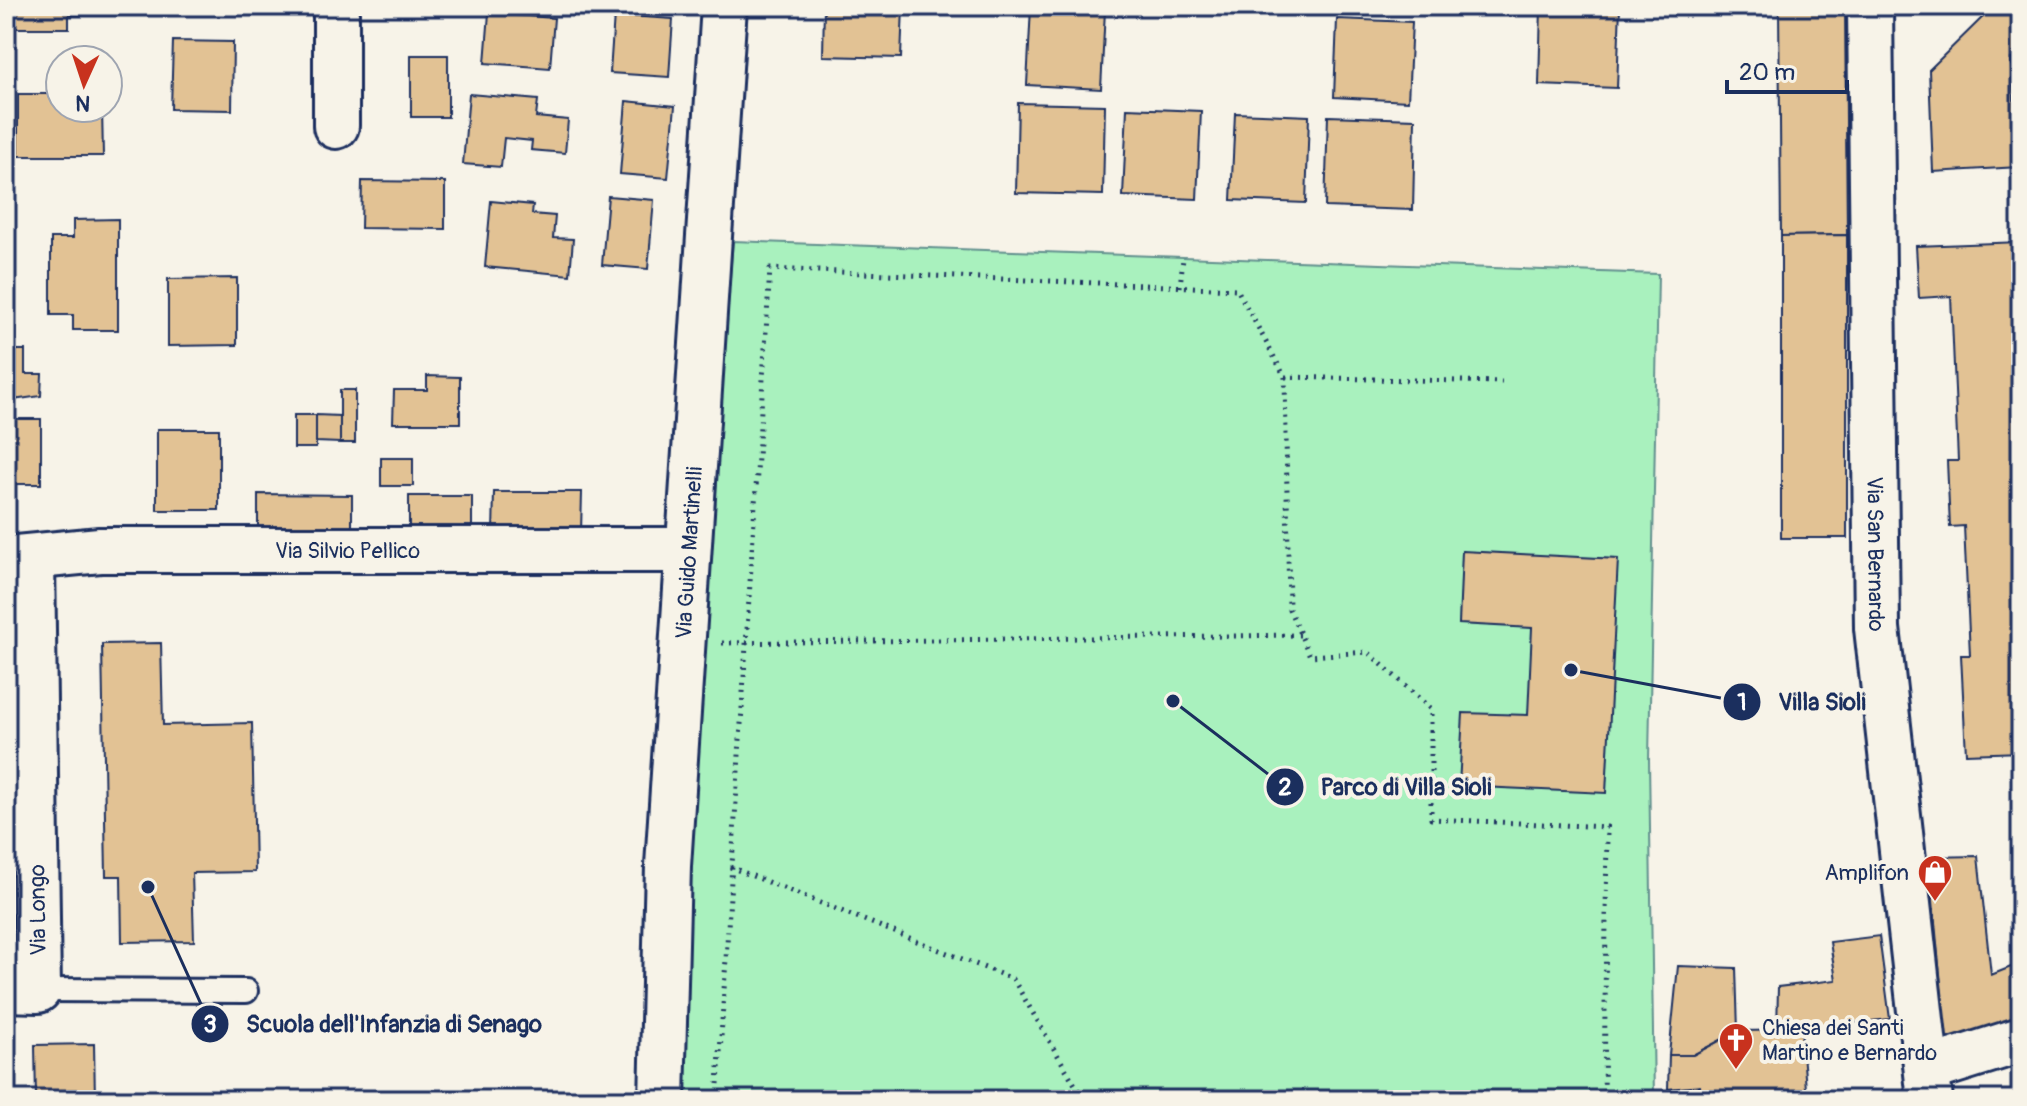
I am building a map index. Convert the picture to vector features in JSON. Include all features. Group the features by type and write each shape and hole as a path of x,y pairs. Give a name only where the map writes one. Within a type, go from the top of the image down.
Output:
{"street":[{"path":"336,6 336,126"},
{"name":"Via Guido Martinelli","path":"662,1100 668,866 724,6"},
{"name":"Via San Bernardo","path":"1870,6 1877,628 1929,1084"},
{"name":"Via Silvio Pellico","path":"19,559 100,550 688,550"},
{"name":"Via Longo","path":"19,559 22,989"},
{"path":"1929,1084 2021,1040"}],"lane":[{"path":"22,989 246,991"}],"path":[{"path":"1180,287 1183,258"},
{"path":"717,1100 743,643 770,269 1237,289 1285,377 1289,609 1310,656 1368,652 1431,709 1431,819 1607,827 1604,1100"},
{"path":"1285,377 1502,382"},
{"path":"681,642 1301,635"},
{"path":"730,867 1013,979 1084,1100"}],"green space":[{"path":"733,241 1658,274 1649,760 1654,1100 682,1100 698,642"}],"building":[{"path":"6,6 116,6 116,15 69,15 69,28 6,28"},
{"path":"824,6 903,6 901,58 823,56"},
{"path":"1541,6 1620,6 1617,88 1539,85"},
{"path":"1779,6 1845,6 1847,235 1781,236"},
{"path":"1994,6 2021,6 2021,73 2020,58 2011,59 2019,167 1933,172 1929,70"},
{"path":"1031,7 1105,10 1101,89 1027,85"},
{"path":"489,13 554,18 550,68 485,63"},
{"path":"614,15 673,19 669,77 610,73"},
{"path":"1337,19 1412,22 1408,101 1334,97"},
{"path":"173,41 233,42 232,110 171,109"},
{"path":"411,55 448,55 448,117 411,117"},
{"path":"18,94 44,94 44,124 102,124 103,156 18,156"},
{"path":"469,94 538,100 536,117 568,120 565,153 531,150 532,141 504,138 501,167 463,164"},
{"path":"626,101 675,106 668,178 620,174"},
{"path":"1018,103 1105,105 1103,195 1016,193"},
{"path":"1127,108 1201,111 1197,199 1123,196"},
{"path":"1235,113 1309,116 1306,203 1231,200"},
{"path":"1328,116 1415,119 1413,210 1325,207"},
{"path":"362,181 445,182 445,229 361,228"},
{"path":"608,196 654,200 648,269 602,265"},
{"path":"491,201 533,205 532,214 555,216 553,238 573,239 570,275 485,267"},
{"path":"118,219 118,330 73,330 73,315 51,315 51,238 73,238 73,220"},
{"path":"1847,235 1847,538 1781,538 1781,236"},
{"path":"2021,242 2021,452 2016,452 2021,512 2021,752 1966,754 1961,655 1970,655 1964,526 1950,527 1947,461 1958,461 1951,296 1919,298 1916,246"},
{"path":"237,278 237,345 168,346 168,279"},
{"path":"6,343 11,343 11,350 25,350 25,374 42,374 41,396 6,401"},
{"path":"427,376 460,377 460,423 393,423 394,390 427,390"},
{"path":"340,390 355,390 355,443 340,443"},
{"path":"294,415 316,415 316,448 294,448"},
{"path":"316,415 340,416 340,443 316,442"},
{"path":"6,419 41,419 41,484 6,484"},
{"path":"157,429 219,429 219,510 157,510"},
{"path":"381,458 413,458 413,486 381,486"},
{"path":"494,492 582,492 581,532 493,533"},
{"path":"258,494 352,495 352,532 258,532"},
{"path":"409,496 472,496 472,535 409,535"},
{"path":"1462,551 1618,559 1606,793 1459,786 1463,713 1528,715 1532,628 1459,624"},
{"path":"161,643 163,725 252,723 255,872 192,873 194,941 122,942 121,876 106,876 102,644"},
{"path":"1978,856 1991,975 2021,963 2021,1018 1946,1041 1929,857"},
{"path":"1879,936 1890,1019 1777,1031 1778,987 1836,980 1830,942"},
{"path":"1678,966 1736,968 1738,1031 1693,1055 1669,1055"},
{"name":"Chiesa dei Santi Martino e Bernardo","path":"1801,1030 1807,1100 1702,1100 1700,1086 1668,1089 1669,1055 1693,1055 1738,1031"},
{"path":"94,1044 95,1100 36,1100 35,1045"}],"place":[{"name":"Villa Sioli","path":"1571,670"},
{"name":"Parco di Villa Sioli","path":"1173,701"},
{"name":"Scuola dell'Infanzia di Senago","path":"148,887"},
{"name":"Amplifon","path":"1935,903"},
{"name":"Chiesa dei Santi Martino e Bernardo","path":"1736,1071"}]}
